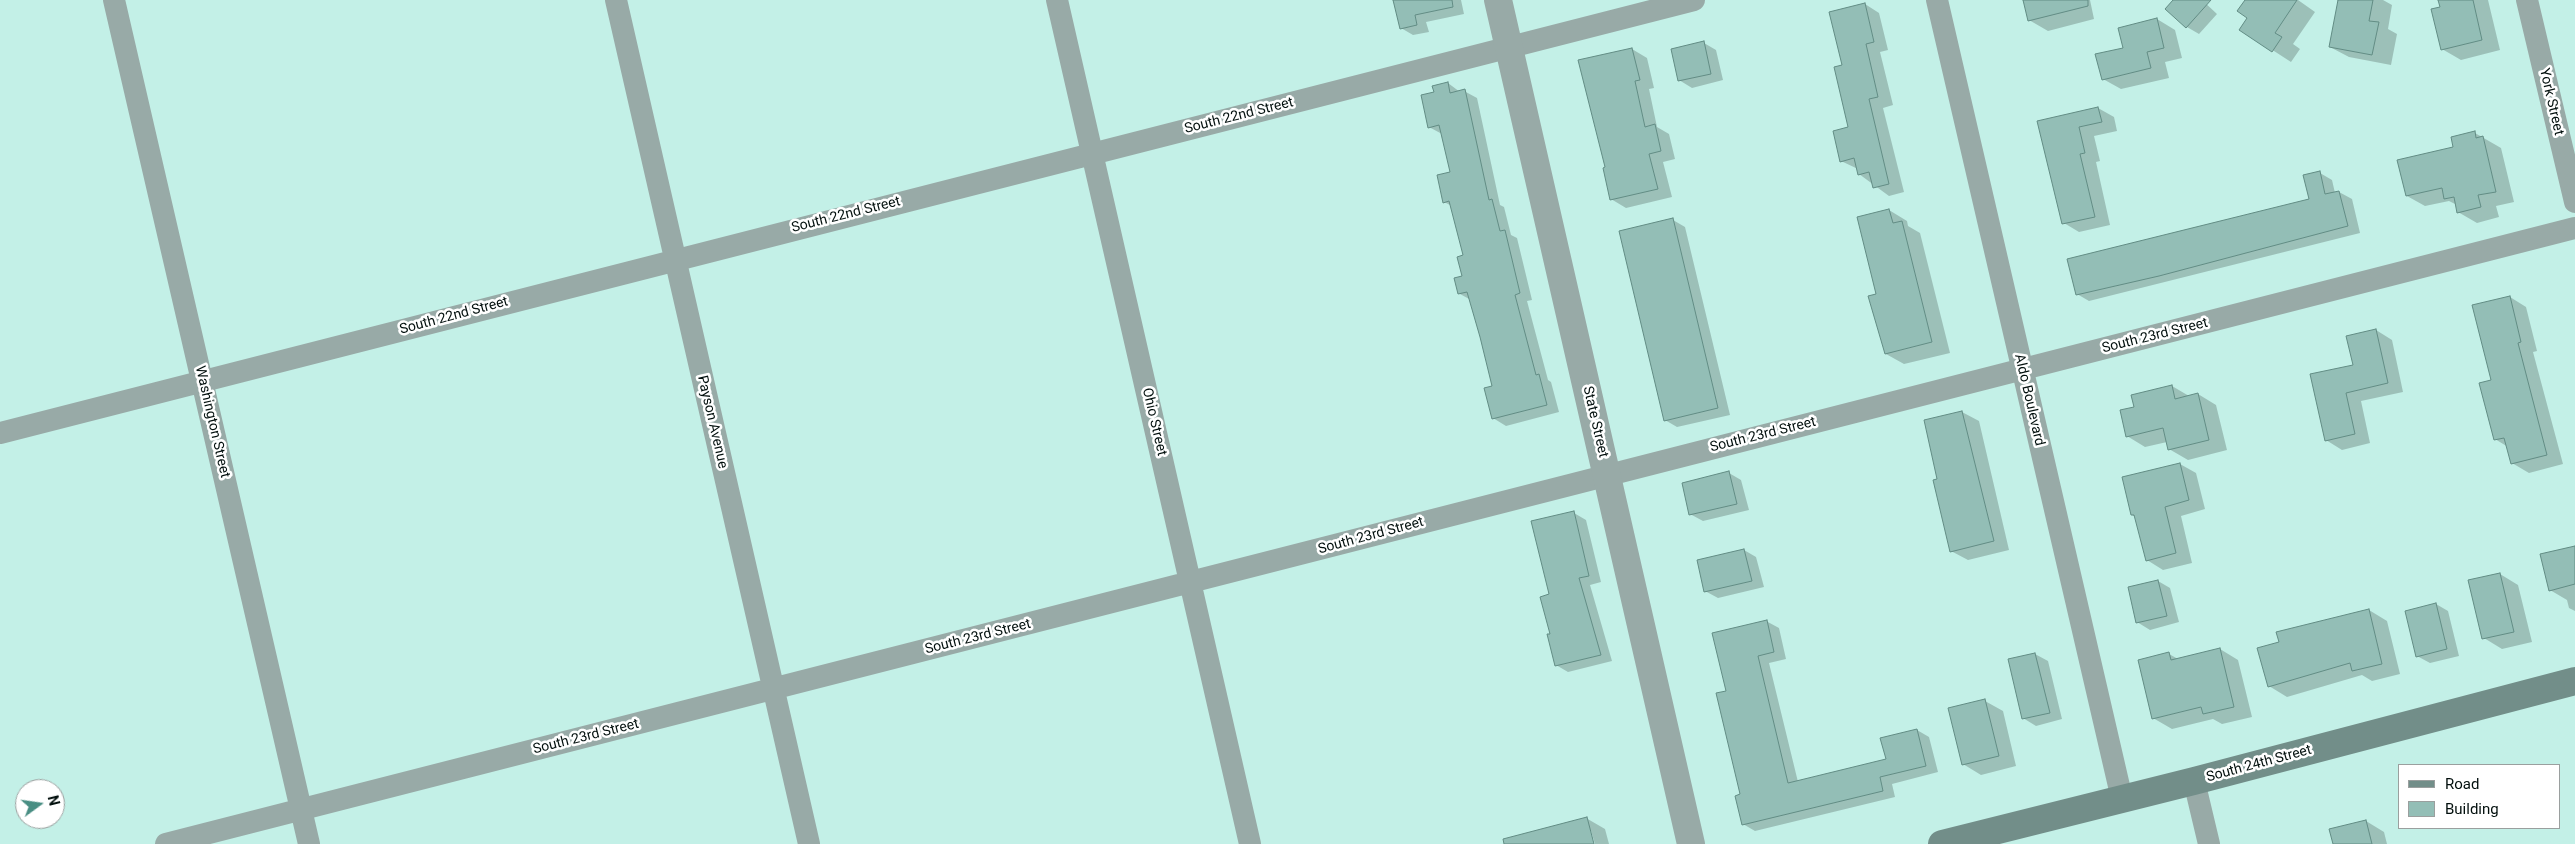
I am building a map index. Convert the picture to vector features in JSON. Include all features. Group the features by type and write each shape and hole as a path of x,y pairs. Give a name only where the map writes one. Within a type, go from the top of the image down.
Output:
{"main road":[{"name":"South 24th Street","path":"1942,844 2194,781 2575,681"}],"street":[{"name":"Washington Street","path":"114,0 309,844"},
{"name":"Payson Avenue","path":"616,0 809,844"},
{"name":"Ohio Street","path":"1057,0 1250,844"},
{"name":"State Street","path":"1498,0 1691,844"},
{"name":"South 22nd Street","path":"0,434 675,259 1694,0"},
{"name":"Aldo Boulevard","path":"1937,0 2122,799"},
{"name":"York Street","path":"2527,0 2575,202"},
{"name":"South 23rd Street","path":"166,844 2575,228"},
{"path":"2194,781 2209,844"}],"building":[{"path":"1393,0 1452,0 1453,7 1415,15 1417,25 1400,29"},
{"path":"2023,0 2088,0 2088,6 2028,21"},
{"path":"2173,0 2211,0 2186,28 2165,9"},
{"path":"2245,0 2297,0 2275,33 2282,37 2272,52 2239,30 2247,18 2237,11"},
{"path":"2338,0 2373,0 2369,21 2379,22 2372,55 2329,47"},
{"path":"2438,0 2473,0 2482,40 2441,50 2431,9 2440,7"},
{"path":"1865,3 1874,42 1866,44 1878,97 1869,99 1889,184 1873,188 1869,172 1858,175 1854,158 1840,162 1833,131 1848,127 1834,67 1842,65 1829,12"},
{"path":"2157,18 2164,48 2147,52 2151,68 2102,80 2095,54 2123,48 2118,28"},
{"path":"1704,41 1711,74 1678,81 1671,49"},
{"path":"1632,48 1640,80 1635,81 1645,127 1655,124 1661,151 1649,154 1658,189 1610,200 1603,168 1605,167 1578,60"},
{"path":"1448,82 1450,93 1465,89 1489,200 1492,199 1500,231 1505,230 1520,293 1515,295 1536,375 1539,374 1547,405 1492,419 1484,388 1492,386 1480,337 1467,292 1458,294 1454,278 1462,276 1457,257 1463,255 1449,201 1443,203 1437,175 1450,172 1439,125 1428,128 1421,95 1434,92 1432,86"},
{"path":"2098,107 2102,122 2079,127 2085,153 2080,154 2095,217 2062,224 2037,121"},
{"path":"2475,131 2476,138 2483,136 2496,192 2478,195 2481,207 2457,213 2454,197 2444,199 2442,188 2406,196 2397,160 2453,147 2451,137"},
{"path":"2320,171 2325,194 2339,191 2348,226 2159,276 2076,295 2067,259 2309,199 2303,175"},
{"path":"1889,209 1893,223 1902,221 1932,342 1885,354 1868,296 1876,294 1857,217"},
{"path":"1673,218 1718,408 1664,421 1619,231"},
{"path":"2510,296 2521,342 2518,343 2547,455 2511,464 2504,438 2494,440 2479,383 2491,380 2472,305"},
{"path":"2376,329 2388,383 2346,393 2355,434 2325,441 2310,374 2353,365 2346,336"},
{"path":"2172,385 2175,399 2198,393 2209,440 2168,450 2163,428 2126,437 2120,410 2134,407 2131,395"},
{"path":"1962,411 1994,541 1950,552 1933,480 1937,479 1924,420"},
{"path":"2180,463 2189,500 2165,507 2176,553 2146,561 2134,515 2131,515 2122,477"},
{"path":"1729,471 1737,504 1689,515 1682,483"},
{"path":"1574,511 1589,576 1579,578 1601,655 1555,666 1547,634 1550,634 1540,597 1549,594 1531,521"},
{"path":"2575,546 2575,584 2549,591 2540,554"},
{"path":"1744,549 1752,581 1704,592 1697,560"},
{"path":"2500,573 2514,632 2482,639 2468,580"},
{"path":"2158,580 2167,616 2136,623 2128,587"},
{"path":"2436,603 2447,649 2416,657 2405,611"},
{"path":"2369,609 2382,664 2352,671 2350,663 2268,687 2257,648 2279,642 2276,632"},
{"path":"1767,620 1774,652 1758,656 1788,783 1886,759 1880,738 1917,729 1926,766 1880,777 1883,791 1742,825 1735,796 1740,794 1716,693 1726,691 1712,633"},
{"path":"2220,648 2234,707 2203,714 2201,707 2152,719 2138,660 2169,652 2171,660"},
{"path":"2035,653 2050,713 2022,719 2008,659"},
{"path":"1985,699 1999,756 1962,765 1948,708"},
{"path":"1587,817 1594,844 1504,844 1503,839"},
{"path":"2366,820 2372,844 2333,844 2329,829"}]}
